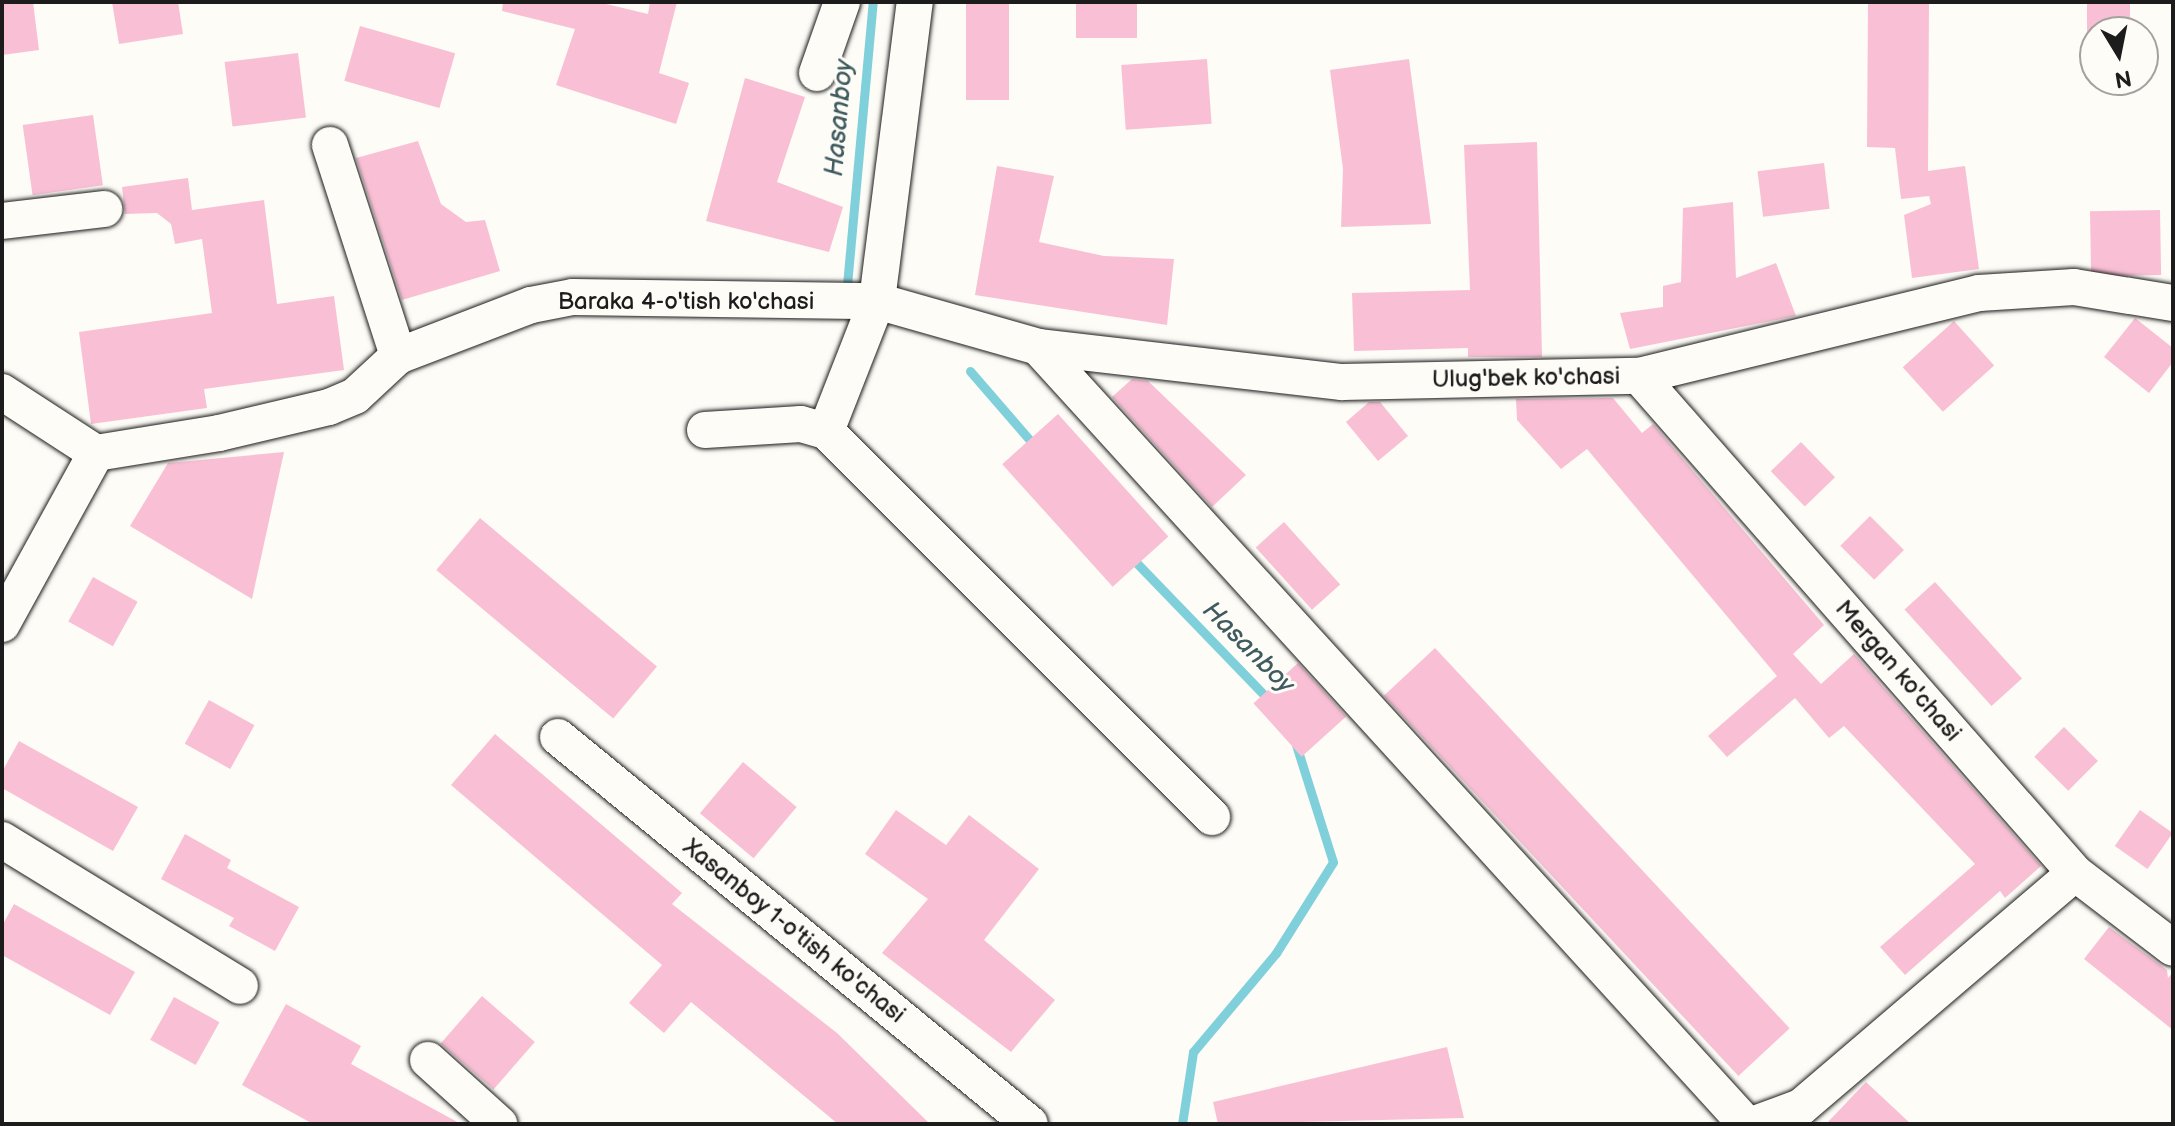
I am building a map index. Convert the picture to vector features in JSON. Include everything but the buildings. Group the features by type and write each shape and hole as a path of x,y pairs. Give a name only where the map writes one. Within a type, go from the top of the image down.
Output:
{"street":[{"path":"817,73 842,2"},
{"path":"826,431 877,301 915,2"},
{"path":"330,145 398,356"},
{"path":"2,221 104,209"},
{"name":"Ulug'bek ko'chasi","path":"877,301 1038,347 1342,382 1639,376 1979,293 2074,287 2173,303"},
{"name":"Baraka 4-o'tish ko'chasi","path":"96,453 329,407 355,396 398,356 531,305 573,297 877,301"},
{"path":"1038,347 1746,1124"},
{"name":"Mergan ko'chasi","path":"1639,376 2075,873 2173,948"},
{"path":"2,392 96,453 2,624"},
{"path":"705,430 801,424 826,431 1212,817"},
{"name":"Xasanboy 1-o'tish ko'chasi","path":"558,737 1030,1124"},
{"path":"2,840 240,986"},
{"path":"1755,1124 1801,1107 2075,873"},
{"path":"428,1060 499,1124"}],"waterway":[{"name":"Hasanboy","path":"847,285 873,2"},
{"name":"Hasanboy","path":"970,371 1035,446"},
{"name":"Hasanboy","path":"1128,554 1268,699"},
{"name":"Hasanboy","path":"1182,1124 1193,1052 1276,953 1333,862 1296,745"}]}
